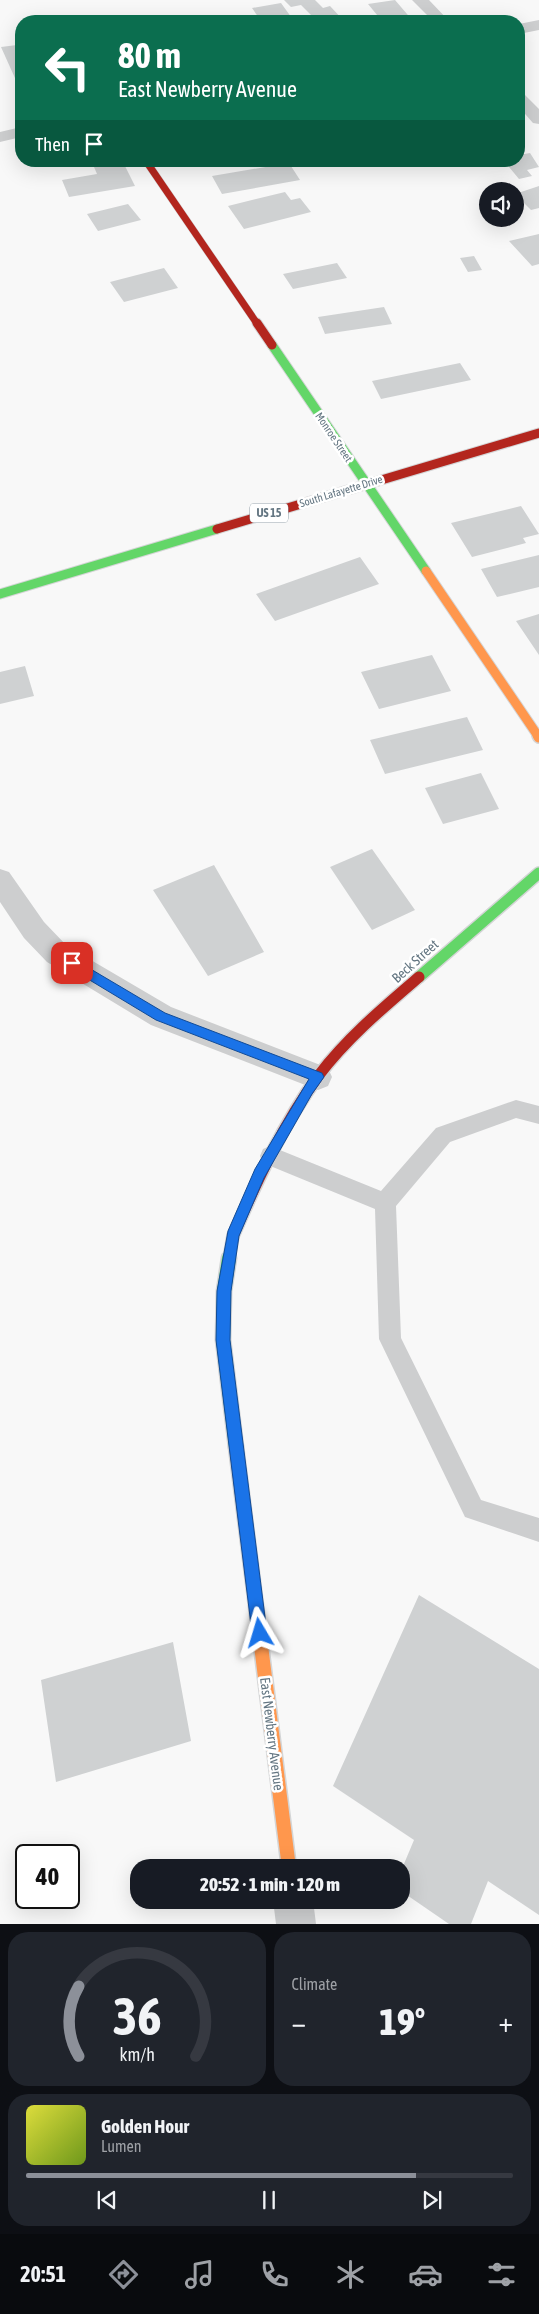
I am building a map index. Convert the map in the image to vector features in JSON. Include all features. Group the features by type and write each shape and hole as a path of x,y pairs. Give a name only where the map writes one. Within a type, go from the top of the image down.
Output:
{"street":[{"path":"420,0 435,15"},
{"path":"525,28 539,25"},
{"path":"525,104 539,119"},
{"path":"0,137 15,133"},
{"name":"Monroe Street","path":"150,167 539,737"},
{"name":"South Lafayette Drive","path":"0,594 539,433"},
{"name":"Beck Street","path":"318,1077 330,1062 386,1006 539,873"},
{"path":"0,880 28,922 57,954 160,1016 318,1077"},
{"name":"East Newberry Avenue","path":"288,1859 223,1340 224,1291 233,1236 270,1156 308,1090 318,1077"},
{"path":"294,1909 296,1924"}],"lane":[{"path":"539,1115 516,1109 443,1135 385,1203 390,1339 473,1509 539,1530"},
{"path":"270,1156 385,1203"}],"building":[{"path":"284,0 315,0 323,8 330,6 338,15 311,15 301,5 291,7"},
{"path":"395,0 408,15 377,15 368,4"},
{"path":"281,3 290,15 257,15 252,8"},
{"path":"15,45 15,78 1,47"},
{"path":"530,153 539,167 527,170 532,176 519,179 509,167 525,167 525,154"},
{"path":"94,167 126,167 135,186 69,197 62,180 97,174"},
{"path":"265,167 292,167 300,180 222,194 212,176"},
{"path":"539,186 539,208 531,210 524,203 524,191"},
{"path":"285,192 291,200 300,198 311,212 244,229 228,206"},
{"path":"128,204 141,220 98,231 87,214"},
{"path":"539,234 539,264 532,266 509,241"},
{"path":"474,256 482,270 468,272 460,258"},
{"path":"337,263 347,278 293,289 283,274"},
{"path":"164,268 178,288 124,302 110,282"},
{"path":"384,307 392,324 325,334 318,317"},
{"path":"460,363 471,380 381,399 372,381"},
{"path":"521,506 539,534 523,538 526,543 472,557 451,523"},
{"path":"539,555 539,587 497,597 481,569"},
{"path":"360,557 379,584 275,621 256,594"},
{"path":"539,614 539,655 516,621"},
{"path":"432,655 451,691 379,709 361,672"},
{"path":"25,666 34,696 0,704 0,672"},
{"path":"467,717 483,750 385,774 370,740"},
{"path":"481,773 499,809 443,824 425,788"},
{"path":"372,849 415,910 372,930 330,867"},
{"path":"214,865 264,952 208,976 153,890"},
{"path":"419,1595 539,1669 539,1915 488,1881 471,1924 449,1924 410,1897 410,1859 406,1859 414,1840 333,1786"},
{"path":"173,1642 191,1741 56,1782 41,1680"}],"traffic: fast":[{"path":"272,345 426,571"},
{"path":"0,594 217,529"},
{"path":"419,977 539,873"},
{"path":"233,1236 224,1291 223,1340 236,1447"}],"traffic: slow":[{"path":"426,571 539,737"},
{"path":"236,1447 288,1859"}],"traffic: jam":[{"path":"150,167 272,345"},
{"path":"217,529 539,433"},
{"path":"233,1236 277,1143 319,1075 359,1030 419,977"}],"route":[{"path":"72,963 160,1016 318,1077 308,1090 260,1174 233,1236 224,1291 223,1340 260,1633"}]}
